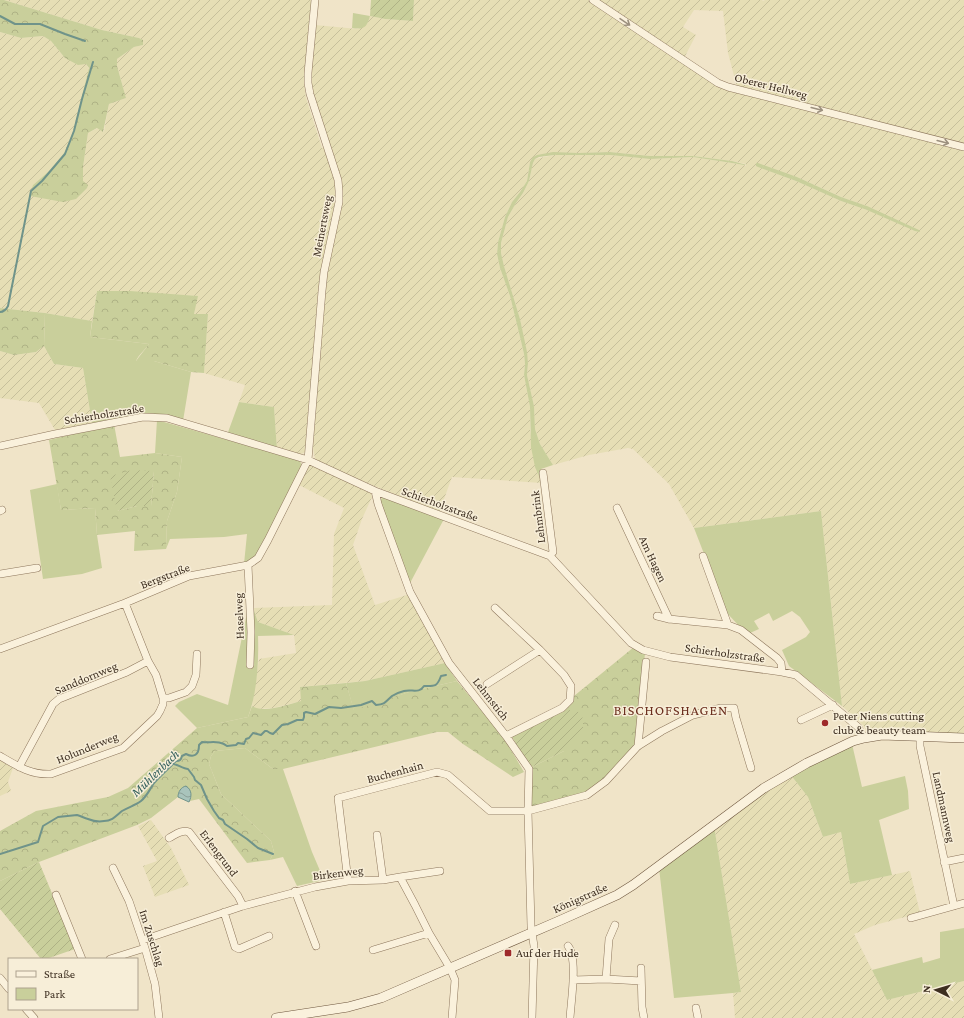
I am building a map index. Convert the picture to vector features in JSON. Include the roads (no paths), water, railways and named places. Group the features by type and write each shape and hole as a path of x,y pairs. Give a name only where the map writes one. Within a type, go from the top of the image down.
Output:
{"main road":[{"name":"Königstraße","path":"276,1018 348,1007 381,998 617,895 764,788 807,763 853,742 864,738 882,735 964,738"}],"street":[{"name":"Meinertsweg","path":"308,460 324,272 339,202 338,180 310,94 308,83 315,0"},
{"name":"Oberer Hellweg","path":"593,0 718,83 728,87 964,147"},
{"name":"Schierholzstraße","path":"0,446 143,417 167,418 308,460 376,491 550,556 631,643 643,650 670,657 796,675 858,727 864,738"},
{"path":"248,565 258,558 308,460"},
{"name":"Lehmbrink","path":"543,473 553,552 550,556"},
{"name":"Lehmstich","path":"376,491 378,504 410,592 418,607 449,663 506,736 529,769 528,811 532,933 534,946 532,1018"},
{"name":"Am Hagen","path":"617,508 669,620"},
{"path":"703,556 728,625"},
{"name":"Bergstraße","path":"0,650 125,603 190,576 248,565"},
{"name":"Haselweg","path":"248,565 251,632 250,665"},
{"path":"0,574 37,568"},
{"path":"125,603 148,661 156,675 163,698 169,698 186,692 192,686 196,675 198,654"},
{"path":"495,608 540,650 564,675 571,686 570,700 562,708 506,736"},
{"path":"657,616 669,620 728,625 741,630 777,658 781,663 782,672"},
{"path":"487,684 540,650"},
{"name":"Sanddornweg","path":"19,767 53,704 59,699 127,672 148,661"},
{"path":"638,746 646,662"},
{"name":"Holunderweg","path":"0,756 19,767 42,774 51,774 123,748 157,716 163,704 163,698"},
{"path":"801,720 833,705"},
{"path":"528,811 587,795 606,782 638,746 662,731 693,715 721,708 734,708 751,768"},
{"name":"Landmannweg","path":"920,736 920,746 954,906"},
{"name":"Buchenhain","path":"348,881 338,798 437,772 448,775 490,811 528,811"},
{"name":"Erlengrund","path":"169,838 185,830 189,832 238,896 243,906"},
{"path":"378,835 383,880"},
{"path":"944,862 964,858"},
{"name":"Im Zuschlag","path":"112,868 129,901 146,948 155,984 159,1018"},
{"name":"Birkenweg","path":"143,940 224,912 295,891 348,881 383,880 440,871"},
{"path":"400,878 429,933 450,968 455,980 452,1018"},
{"path":"295,891 316,946"},
{"path":"56,895 82,958"},
{"path":"911,918 964,903"},
{"path":"224,912 235,947 239,949 269,936"},
{"path":"606,979 609,939 616,925"},
{"path":"373,950 429,933"},
{"path":"568,946 571,950 573,961 570,1018"},
{"path":"113,958 146,948"},
{"path":"641,968 642,1007 644,1018"},
{"path":"0,978 8,988"},
{"path":"573,980 606,979 641,981"},
{"path":"696,1008 698,1018"},
{"path":"27,1010 34,1018"}],"water":[{"path":"186,786 191,793 189,802 178,797 180,790"}],"waterway":[{"path":"0,16 15,24 40,24 85,41"},
{"path":"0,312 3,312 8,306 31,191 42,181 65,154 74,131 93,62"},
{"name":"Mühlenbach","path":"0,854 38,842 43,826 58,817 77,815 96,821 107,821 112,819 122,811 141,801 147,795 154,783 176,761 180,760 182,756 186,754 191,756 196,755 199,745 202,742 218,742 227,746 236,745 238,743 244,744 246,739 253,733 261,735 267,731 273,734 282,725 297,720 303,720 304,713 306,712 315,714 329,707 341,708 361,705 372,701 376,705 382,704 399,692 418,691 424,686 435,685 441,676 446,675"},
{"path":"174,764 188,769 195,780 201,785 214,811 225,824 258,848 273,854"}],"place":[{"name":"Peter Niens cutting club & beauty team","path":"825,723"},
{"name":"Auf der Hude","path":"508,953"}],"district":[{"name":"BISCHOFSHAGEN","path":"671,710"}]}
